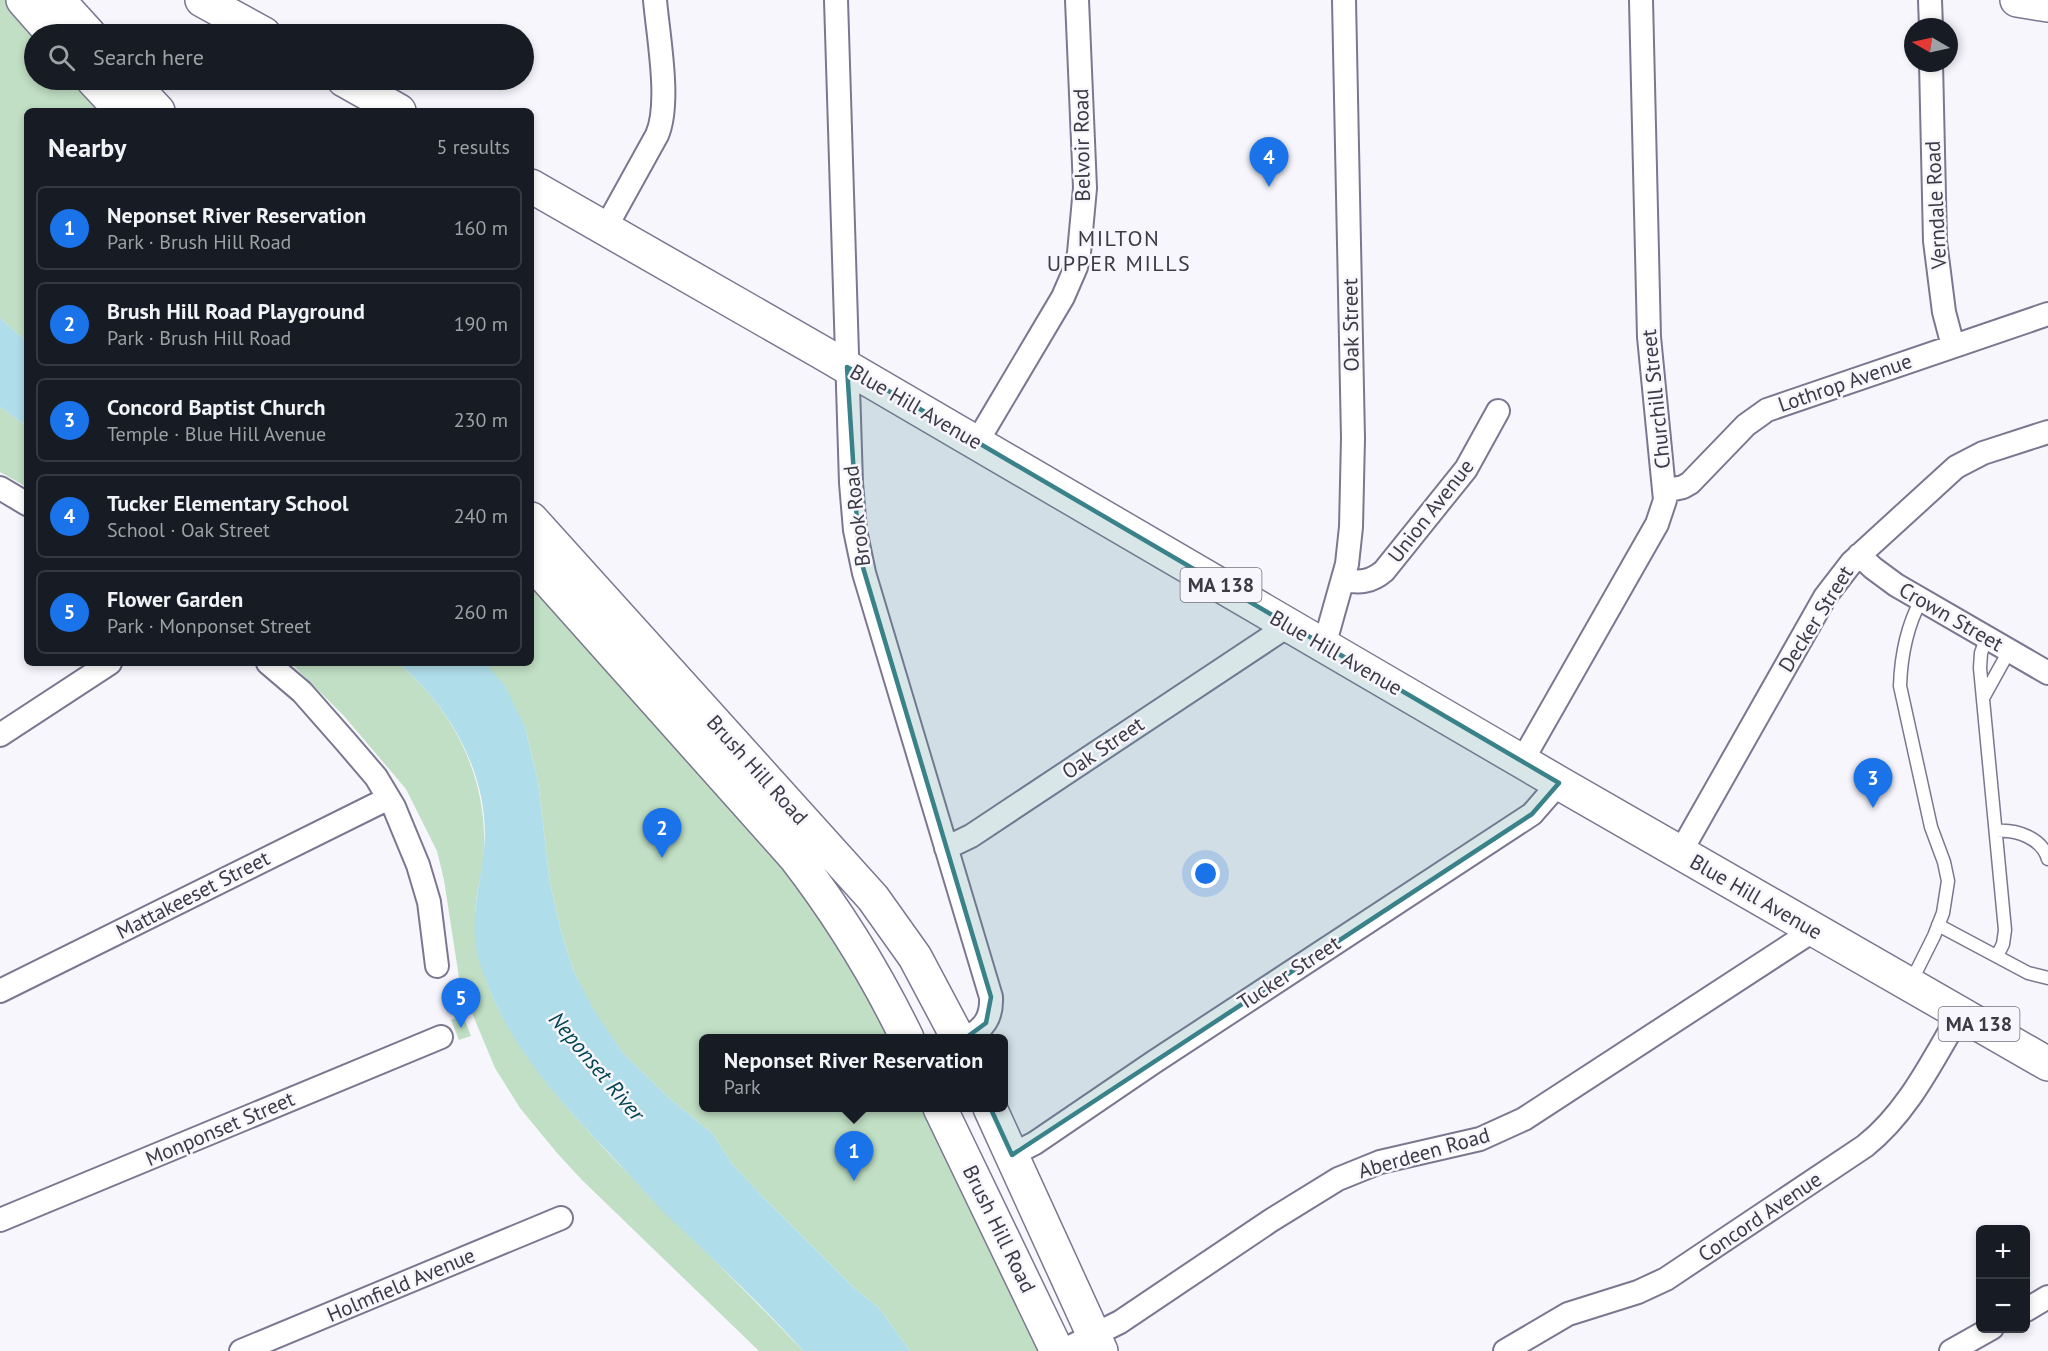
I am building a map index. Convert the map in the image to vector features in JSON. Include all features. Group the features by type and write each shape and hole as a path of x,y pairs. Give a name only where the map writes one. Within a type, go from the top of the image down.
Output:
{"main road":[{"path":"22,0 44,24"},
{"path":"58,0 80,24"},
{"path":"202,0 246,24"},
{"path":"2017,0 2048,5"},
{"path":"102,90 119,108"},
{"path":"138,90 155,108"},
{"path":"362,90 394,108"},
{"name":"Blue Hill Avenue","path":"534,188 977,442 1559,783 2048,1064"},
{"name":"Brush Hill Road","path":"534,534 538,555 795,857 863,956 905,1034"},
{"name":"Brush Hill Road","path":"538,555 873,898 915,957 956,1034"},
{"name":"Brush Hill Road","path":"942,1112 1057,1351"},
{"name":"Brush Hill Road","path":"992,1112 1097,1343"}],"street":[{"path":"605,228 657,135 663,120 664,103 655,0"},
{"name":"Brook Road","path":"836,0 852,507 859,554 991,997 990,1015 981,1030 974,1034"},
{"name":"Belvoir Road","path":"977,442 1063,297 1078,260 1085,188 1077,0"},
{"name":"Oak Street","path":"1324,646 1344,580 1351,527 1353,438 1344,0"},
{"name":"Churchill Street","path":"1522,761 1664,508 1665,491 1648,326 1641,0"},
{"path":"1930,0 1931,18"},
{"name":"Verndale Road","path":"1931,72 1935,241 1944,312 1953,346"},
{"name":"Lothrop Avenue","path":"1665,491 1683,488 1690,483 1746,425 1767,410 2048,314"},
{"name":"Union Avenue","path":"1344,580 1369,581 1384,571 1466,469 1498,411"},
{"name":"Decker Street","path":"1680,853 1825,597 1838,578 1859,555 1948,474 1965,462 1994,449 2048,432"},
{"path":"0,488 24,502"},
{"name":"Crown Street","path":"1859,555 1888,580 2048,673"},
{"name":"Oak Street","path":"946,848 971,836 1289,625"},
{"path":"0,735 105,666"},
{"path":"272,666 302,692 346,742 376,777 387,799 394,807 421,875 433,920 437,966"},
{"name":"Tucker Street","path":"1012,1155 1035,1143 1154,1062 1532,814 1559,783"},
{"name":"Mattakeeset Street","path":"0,992 387,799"},
{"name":"Aberdeen Road","path":"1062,1351 1097,1343 1120,1322 1278,1216 1338,1179 1380,1162 1480,1139 1524,1119 1814,930"},
{"name":"Concord Avenue","path":"1505,1351 1568,1314 1638,1292 1666,1279 1865,1146 1888,1126 1909,1099 1960,1014"},
{"name":"Monponset Street","path":"0,1220 441,1037"},
{"name":"Holmfield Avenue","path":"241,1351 561,1218"},
{"path":"2030,1307 2048,1297"},
{"path":"1951,1351 1985,1333"}],"lane":[{"path":"1910,985 1938,926 1948,891 1947,872 1931,827 1900,686 1909,626 1921,600"},
{"path":"1986,639 1981,660 1983,698 2005,930 2003,944 1997,956"},
{"path":"1983,698 2009,651"},
{"path":"1996,831 2018,833 2036,842 2046,852 2048,859"},
{"path":"1938,926 2028,973 2048,978"}],"highlighted area":[{"path":"847,367 977,442 1559,783 1532,814 1012,1155 960,1042 986,1023 991,997 859,554"}],"green space":[{"path":"0,0 10,0 27,24 24,24 24,90 89,90 104,108 24,108 24,339 0,318"},
{"path":"0,407 24,424 24,485 0,472"},
{"path":"534,586 785,868 846,955 890,1034 699,1034 699,1112 927,1112 1043,1351 910,1351 879,1308 854,1288 732,1164 713,1134 669,1098 623,1053 593,1010 573,970 561,931 550,884 538,782 525,727 487,666 534,666"},
{"path":"294,666 401,666 434,700 462,744 479,793 484,845 476,903 476,935 486,980 506,1023 543,1078 586,1128 803,1351 759,1351 582,1180 520,1108 495,1068 460,984 444,880 437,851 406,789 344,716"},
{"path":"463,1015 471,1036 459,1040 451,1020"}],"water":[{"path":"0,318 24,339 24,424 0,407"},
{"name":"Neponset River","path":"401,666 488,666 505,686 525,727 538,782 550,884 561,931 573,970 594,1010 623,1053 669,1098 713,1134 732,1164 854,1288 879,1308 910,1351 803,1351 757,1302 658,1206 569,1110 533,1065 502,1017 479,961 476,947 475,919 484,849 484,822 481,796 474,771 464,746 450,722 417,681"}],"place":[{"name":"Tucker Elementary School","path":"1269,187"},
{"name":"Concord Baptist Church","path":"1873,808"},
{"name":"Brush Hill Road Playground","path":"662,858"},
{"name":"Flower Garden","path":"461,1028"},
{"name":"Neponset River Reservation","path":"854,1181"}],"district":[{"name":"MILTON UPPER MILLS","path":"1119,250"}]}
